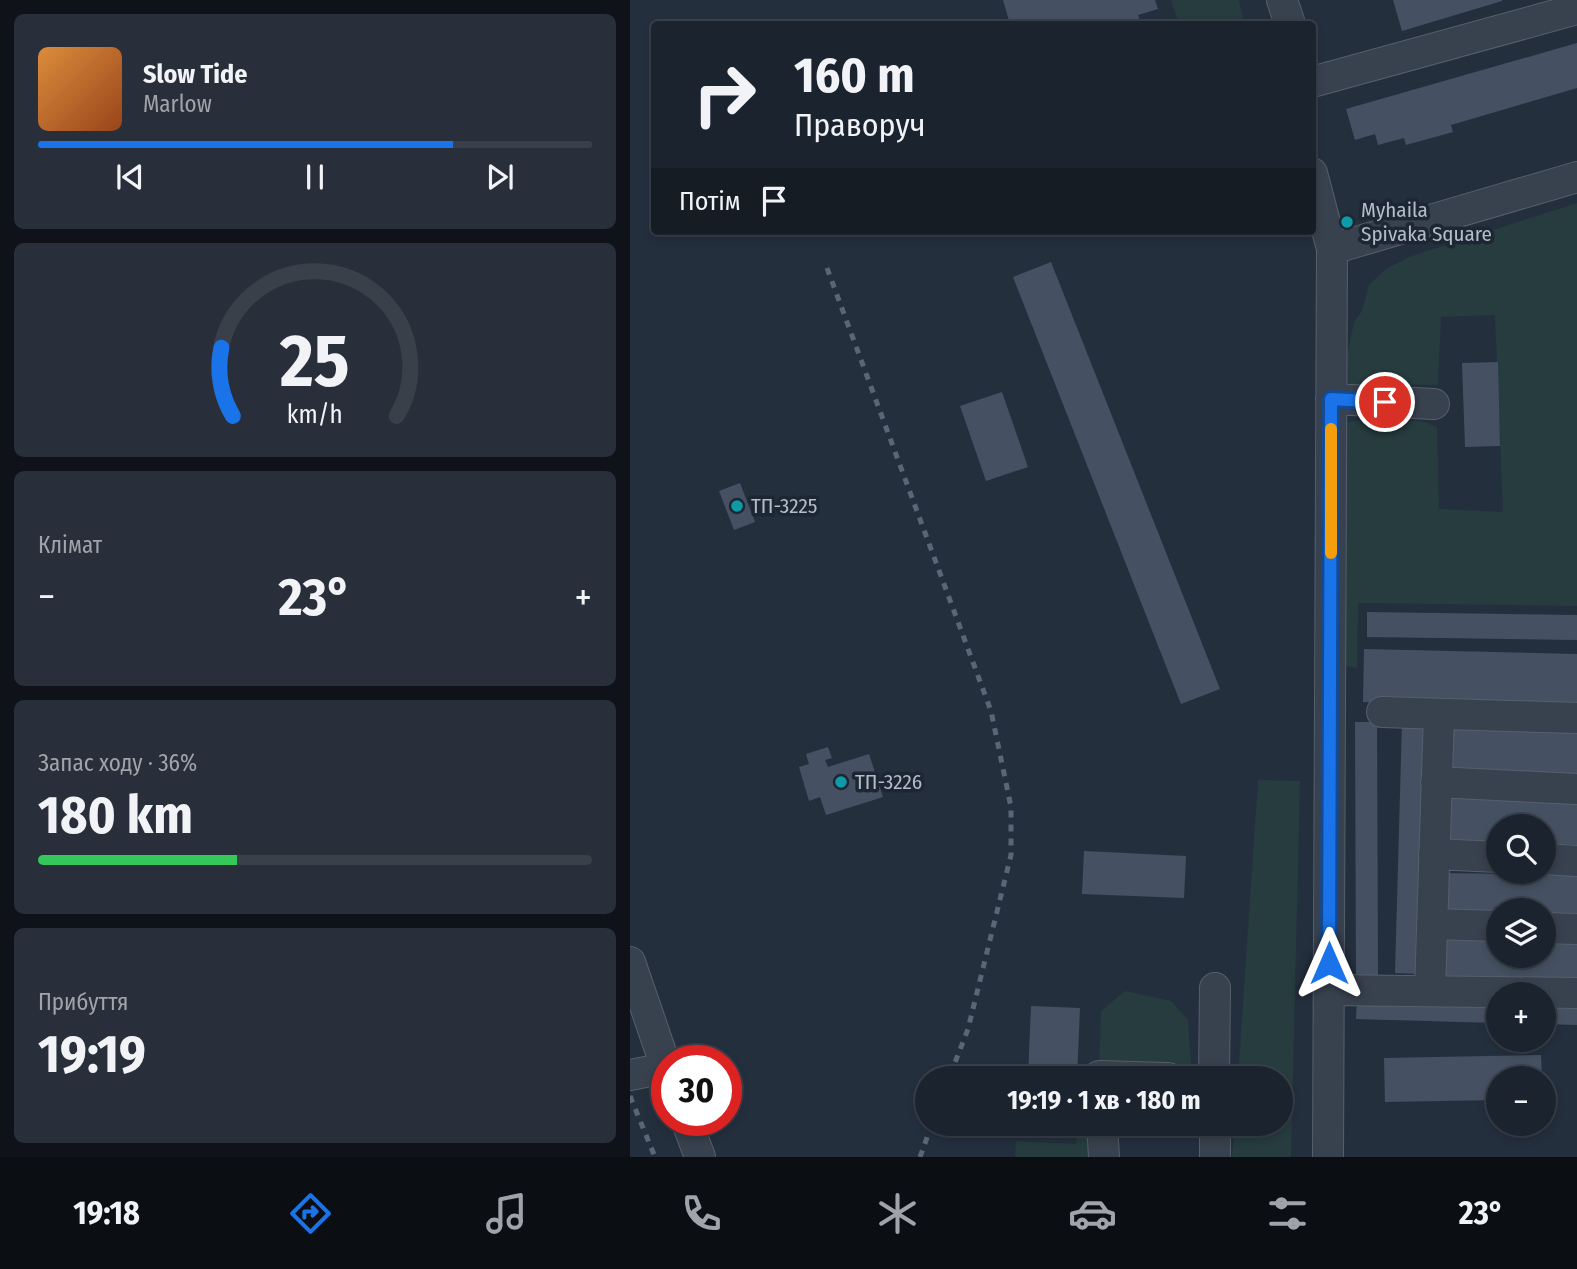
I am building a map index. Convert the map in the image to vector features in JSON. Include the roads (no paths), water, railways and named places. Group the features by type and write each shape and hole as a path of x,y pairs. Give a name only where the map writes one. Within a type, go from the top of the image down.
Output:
{"street":[{"path":"1282,0 1289,21"},
{"path":"1316,81 1577,9"},
{"path":"1332,249 1577,177"},
{"path":"1316,188 1332,249 1328,1157"},
{"path":"1331,399 1434,404"},
{"path":"1382,712 1577,718"},
{"path":"1430,991 1438,714"},
{"path":"1436,782 1577,789"},
{"path":"1434,854 1486,856"},
{"path":"1556,859 1577,860"},
{"path":"1432,924 1486,926"},
{"path":"1556,928 1577,929"},
{"path":"630,962 658,1045"},
{"path":"1214,1066 1215,988"},
{"path":"1329,990 1577,993"},
{"path":"630,1075 651,1072"},
{"path":"692,1136 700,1157"},
{"path":"1103,1136 1104,1157"},
{"path":"1215,1136 1216,1157"}],"railway":[{"path":"827,268 991,711 1011,807 1011,855 968,1029 954,1066"},
{"path":"630,1096 655,1157"},
{"path":"920,1157 928,1136"}],"place":[{"name":"Myhaila Spivaka Square","path":"1347,222"},
{"name":"ТП-3225","path":"737,506"},
{"name":"ТП-3226","path":"841,782"}]}
